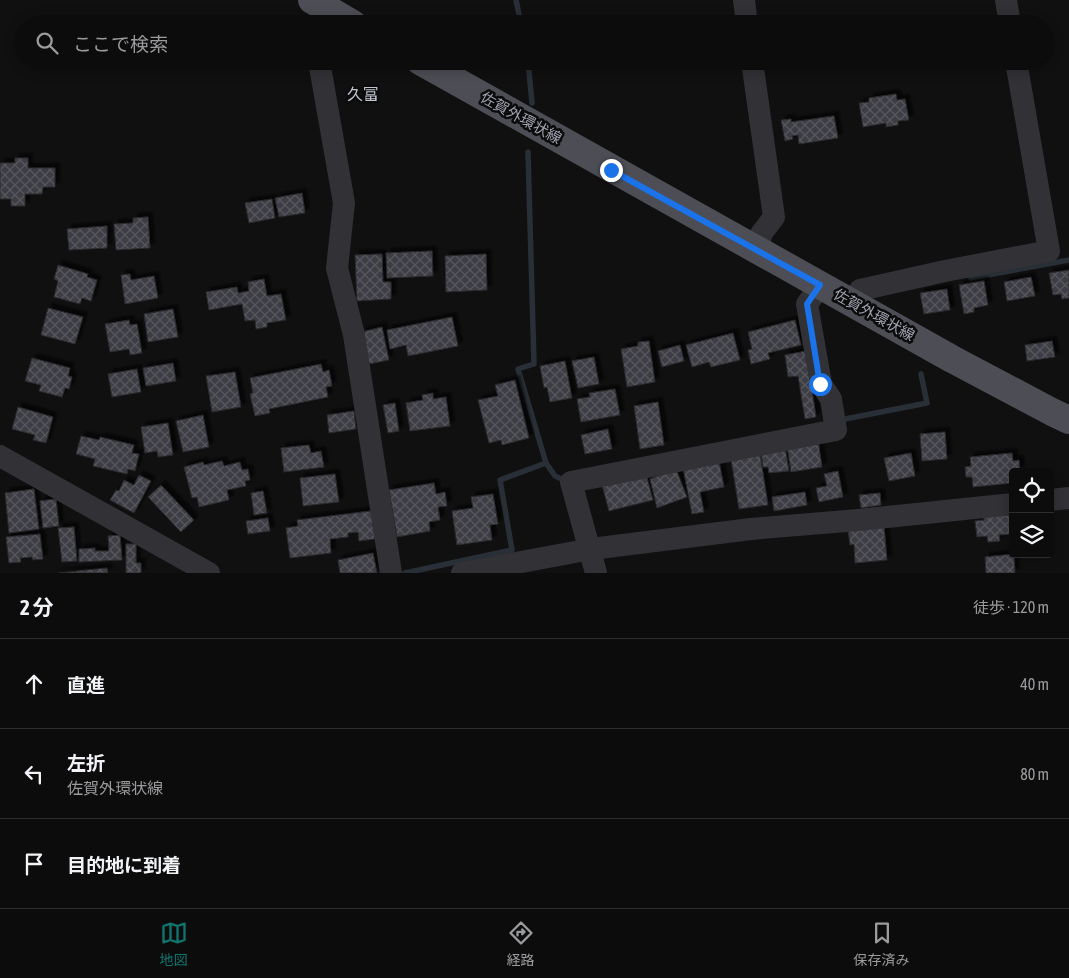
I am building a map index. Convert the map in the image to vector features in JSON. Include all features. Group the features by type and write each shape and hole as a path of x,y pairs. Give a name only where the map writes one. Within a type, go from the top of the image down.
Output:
{"main road":[{"path":"318,10 330,15"},
{"name":"佐賀外環状線","path":"436,70 952,359 1069,420"}],"street":[{"path":"744,0 746,15"},
{"path":"1006,0 1008,15"},
{"path":"321,70 344,203 337,268 354,335 391,573"},
{"path":"753,70 774,217 761,234 759,250"},
{"path":"852,303 860,290 1049,251 1018,70"},
{"path":"596,573 584,550 571,482 835,422 831,399 820,384 807,304 820,285"},
{"path":"0,456 209,573"},
{"path":"1054,500 1069,498"},
{"path":"462,573 584,550 751,529 1009,504"}],"building":[{"path":"896,94 897,100 905,99 909,120 898,121 898,125 886,127 886,123 863,127 859,103 869,102 869,98"},
{"path":"834,116 838,138 799,144 798,135 792,136 793,139 785,141 781,120 791,119 791,122"},
{"path":"15,158 28,158 28,168 55,168 55,187 43,187 42,194 25,194 25,206 11,206 11,199 0,199 0,163 15,163"},
{"path":"302,193 305,213 279,217 275,198"},
{"path":"272,199 275,218 249,223 245,203"},
{"path":"148,217 150,248 116,250 114,224 133,223 133,218"},
{"path":"107,226 107,248 69,250 67,229"},
{"path":"432,251 433,276 387,278 386,253"},
{"path":"382,254 383,282 391,282 391,299 357,301 355,255"},
{"path":"486,254 487,290 446,292 445,256"},
{"path":"58,265 88,274 87,277 97,280 91,301 82,298 80,304 54,297 58,281 54,279"},
{"path":"1069,270 1069,298 1062,299 1061,294 1053,295 1049,273"},
{"path":"130,274 131,280 154,276 158,298 125,304 121,275"},
{"path":"1031,277 1035,296 1007,301 1004,282"},
{"path":"264,279 267,296 281,294 286,320 267,323 267,327 256,329 255,320 245,321 242,304 209,310 206,292 237,287 238,293 249,291 248,282"},
{"path":"984,281 988,305 974,308 974,312 964,314 959,285"},
{"path":"947,289 950,310 924,314 920,293"},
{"path":"48,308 83,317 75,344 41,335"},
{"path":"173,309 178,337 148,342 144,314"},
{"path":"452,317 458,346 408,356 406,345 390,349 387,330"},
{"path":"129,320 130,325 137,324 142,353 130,355 129,349 110,352 105,324"},
{"path":"795,320 801,345 768,353 770,359 751,364 748,350 752,349 748,332"},
{"path":"382,327 389,360 369,364 362,332"},
{"path":"733,333 740,360 711,367 709,362 692,367 686,345"},
{"path":"649,341 655,382 627,387 621,349 638,346 638,342"},
{"path":"1052,341 1055,357 1027,361 1025,345"},
{"path":"680,345 684,361 662,367 658,351"},
{"path":"806,351 816,417 805,419 798,376 788,377 785,355"},
{"path":"594,357 599,384 578,388 572,361"},
{"path":"32,358 70,368 68,376 72,377 69,389 65,388 62,397 39,391 41,385 25,381"},
{"path":"565,361 572,398 550,402 547,387 544,388 540,366"},
{"path":"173,363 176,381 146,386 143,368"},
{"path":"321,364 323,372 329,370 332,386 326,387 328,397 269,409 270,413 255,416 250,394 253,393 250,378"},
{"path":"137,369 141,392 112,397 108,374"},
{"path":"235,372 241,407 212,412 206,376"},
{"path":"515,380 529,438 502,445 501,440 489,443 478,400 498,396 495,385"},
{"path":"615,389 620,415 581,422 577,399 590,397 589,393"},
{"path":"433,393 433,399 446,397 450,426 410,431 406,403 423,400 422,395"},
{"path":"658,402 664,445 640,449 634,406"},
{"path":"395,403 399,431 388,433 383,405"},
{"path":"18,407 53,417 46,443 33,440 35,435 12,429"},
{"path":"354,411 356,429 329,433 327,415"},
{"path":"203,415 209,447 183,452 176,421"},
{"path":"168,423 173,455 158,457 157,451 145,453 141,427"},
{"path":"608,429 612,449 585,454 581,435"},
{"path":"945,432 947,459 922,461 920,434"},
{"path":"81,436 99,440 100,437 134,445 132,453 139,454 135,471 128,469 127,474 93,466 95,459 76,454"},
{"path":"818,440 822,467 791,472 787,445"},
{"path":"309,445 311,453 321,451 324,467 284,472 281,448"},
{"path":"785,447 789,471 769,473 768,467 763,467 761,451"},
{"path":"911,453 915,476 889,481 884,458"},
{"path":"1012,453 1013,461 1019,460 1020,468 1009,468 1009,483 973,487 972,477 966,477 965,467 971,466 970,457"},
{"path":"760,454 768,505 739,509 731,459"},
{"path":"222,461 224,466 240,462 242,470 248,469 250,480 245,481 246,486 227,490 229,500 199,507 197,497 192,498 184,467 203,462 204,465"},
{"path":"719,461 724,487 700,492 704,512 692,514 683,468"},
{"path":"676,469 687,497 657,508 650,479"},
{"path":"838,471 843,497 819,502 816,488 827,486 824,474"},
{"path":"335,474 339,502 303,506 300,478"},
{"path":"646,474 653,500 609,511 602,485"},
{"path":"139,475 151,481 134,513 110,500 116,490 119,491 124,480 134,485"},
{"path":"434,483 436,494 445,492 447,506 438,507 440,520 429,522 430,531 397,537 389,490"},
{"path":"161,485 194,520 181,532 148,497"},
{"path":"34,489 39,529 9,533 5,493"},
{"path":"263,491 267,513 254,515 251,493"},
{"path":"805,492 807,505 774,511 772,497"},
{"path":"880,493 881,505 861,508 859,495"},
{"path":"493,494 498,524 490,525 492,540 457,545 452,511 473,508 471,497"},
{"path":"56,499 59,526 43,528 40,501"},
{"path":"371,511 375,539 359,541 358,532 348,533 348,537 330,539 331,553 290,558 286,528 298,526 297,520"},
{"path":"1009,513 1009,534 999,535 1000,541 988,542 987,536 977,537 975,521 984,520 984,516"},
{"path":"268,518 270,531 248,534 246,521"},
{"path":"884,526 887,560 855,563 854,544 850,545 848,530"},
{"path":"74,527 77,561 62,562 58,528"},
{"path":"40,534 43,559 33,560 32,557 20,558 21,562 9,563 6,537"},
{"path":"120,535 122,560 79,562 79,549 95,548 95,551 109,551 108,536"},
{"path":"126,544 136,544 136,563 141,563 141,573 126,573"},
{"path":"373,553 377,573 340,573 338,560"},
{"path":"1009,555 1009,558 1014,558 1015,573 986,573 985,557"},
{"path":"107,568 108,573 58,573"}],"waterway":[{"path":"516,0 519,15"},
{"path":"529,70 532,103"},
{"path":"528,152 534,364 518,369 546,463 555,476 564,480 565,484"},
{"path":"971,278 1069,260"},
{"path":"840,420 927,403 921,374"},
{"path":"405,573 512,550 500,480 546,463"}],"district":[{"name":"久富","path":"363,94"}],"route":[{"path":"611,170 820,285 807,304 820,384"}]}
